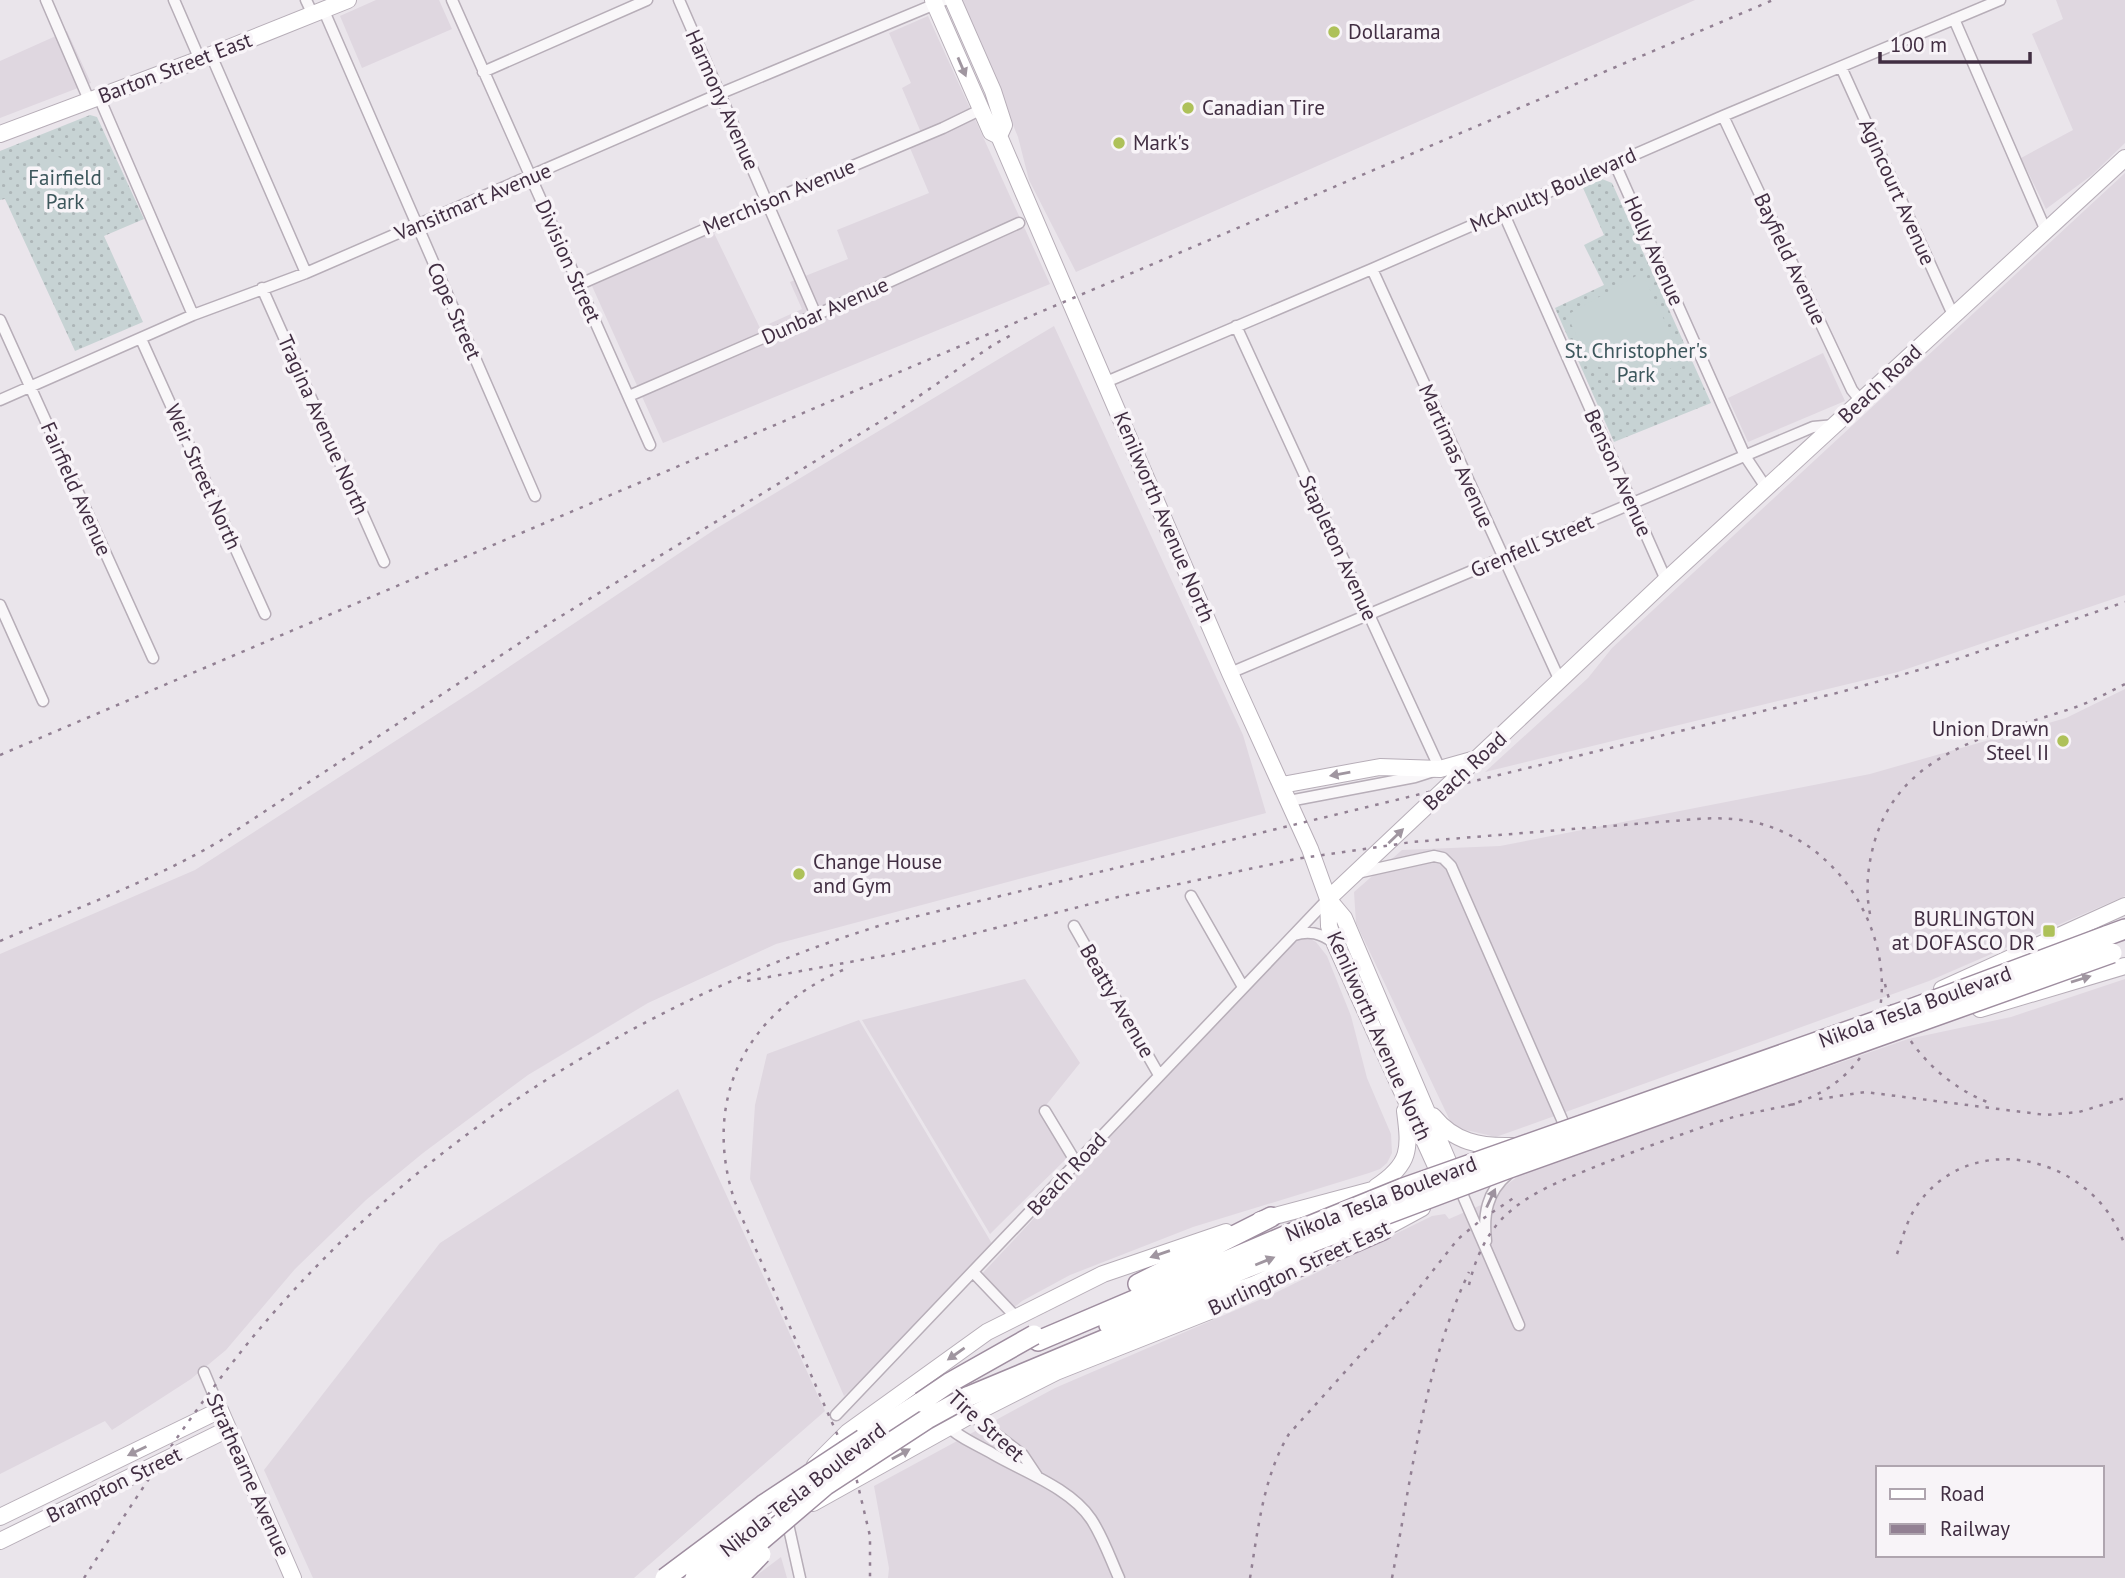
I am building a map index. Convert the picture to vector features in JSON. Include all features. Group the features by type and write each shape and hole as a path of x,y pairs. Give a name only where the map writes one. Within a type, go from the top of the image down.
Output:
{"highway":[{"name":"Nikola Tesla Boulevard","path":"695,1578 768,1512 863,1439 949,1383 1159,1303 1290,1242 1504,1170 2117,951 2125,929"},
{"path":"1041,1348 1271,1217"},
{"path":"1041,1348 1113,1336 1254,1286 1382,1230"},
{"name":"Nikola Tesla Boulevard","path":"716,1578 826,1485 889,1444 969,1406 1041,1348"},
{"path":"665,1578 763,1505 863,1439"},
{"path":"738,1578 825,1492 889,1444"}],"main road":[{"name":"Barton Street East","path":"0,134 206,57 314,9 348,0"},
{"name":"Kenilworth Avenue North","path":"953,0 995,97 1004,125 999,135"},
{"name":"Kenilworth Avenue North","path":"937,1 980,110 990,132 999,135 1230,673 1311,849 1328,899 1329,926 1335,944 1402,1095 1460,1194"},
{"name":"Beach Road","path":"1328,899 1666,580 2125,158"},
{"path":"1282,785 1380,767 1440,769 1477,758"},
{"name":"Kenilworth Avenue North","path":"1328,899 1344,918 1424,1102 1445,1171"},
{"name":"Burlington Street East","path":"736,1549 949,1428 969,1406 1245,1298 1460,1194 1524,1153 1567,1131 1893,1014 1974,973 2125,906"},
{"name":"Burlington Street East","path":"704,1578 736,1549 840,1439 987,1332 1103,1274 1271,1217 1589,1134 1900,1031 2117,951"},
{"path":"1370,1191 1395,1173 1407,1154 1408,1134 1402,1095"},
{"path":"1424,1102 1439,1124 1464,1140 1524,1153"},
{"name":"Strathearne Avenue","path":"219,1410 293,1578"},
{"name":"Brampton Street","path":"0,1517 219,1410"},
{"name":"Brampton Street","path":"0,1541 228,1429"}],"street":[{"path":"46,0 193,314"},
{"path":"174,0 206,57 306,273"},
{"name":"Division Street","path":"452,0 650,445"},
{"path":"483,72 647,0"},
{"name":"Harmony Avenue","path":"679,0 816,315"},
{"name":"McAnulty Boulevard","path":"1106,382 1723,116 2000,0"},
{"name":"Vansitmart Avenue","path":"0,400 193,314 306,273 937,1"},
{"name":"Cope Street","path":"314,9 417,226 535,496"},
{"path":"1954,19 2046,231"},
{"name":"Agincourt Avenue","path":"1841,67 1954,317"},
{"name":"Merchison Avenue","path":"578,285 980,110"},
{"name":"Bayfield Avenue","path":"1723,116 1852,390 1861,401"},
{"name":"Holly Avenue","path":"1615,164 1745,456 1766,489"},
{"name":"Benson Avenue","path":"1503,212 1666,580"},
{"name":"Dunbar Avenue","path":"629,396 1019,223"},
{"name":"Martimas Avenue","path":"1372,269 1560,681"},
{"name":"Tragina Avenue North","path":"262,288 384,562"},
{"name":"Fairfield Avenue","path":"0,320 153,657"},
{"name":"Stapleton Avenue","path":"1236,326 1440,769"},
{"name":"Weir Street North","path":"141,339 265,614"},
{"name":"Grenfell Street","path":"1230,673 1369,617 1813,427 1835,425"},
{"path":"0,605 43,701"},
{"path":"1289,800 1415,777 1440,769"},
{"path":"1357,873 1433,856 1443,858 1451,866 1567,1131"},
{"path":"1191,895 1243,987"},
{"name":"Beach Road","path":"836,1415 1328,899"},
{"name":"Beatty Avenue","path":"1074,926 1160,1075"},
{"path":"1291,936 1303,932 1315,933 1335,944"},
{"path":"1045,1111 1077,1164"},
{"path":"1487,1251 1485,1215 1490,1197 1524,1153"},
{"name":"Kenilworth Avenue North","path":"1460,1194 1519,1325"},
{"path":"973,1272 1015,1317"},
{"name":"Tire Street","path":"931,1371 950,1395 969,1406 1023,1455 1037,1476"},
{"name":"Tire Street","path":"931,1371 934,1401 949,1428 1014,1466 1037,1476 1079,1505 1090,1517 1119,1578"},
{"name":"Strathearne Avenue","path":"204,1373 219,1410"},
{"path":"783,1499 800,1578"}],"shaded area":[{"path":"376,0 439,0 452,29 362,68 340,16"},
{"path":"961,0 1695,0 1076,272 1029,180 1018,137"},
{"path":"2056,0 2125,0 2125,143 2092,175 2046,209 2021,158 2073,130 2032,34 2063,19"},
{"path":"928,16 1050,284 663,443 592,286 713,231 760,328 802,309 790,282 848,259 837,230 929,193 910,148 925,142 902,88 911,83 889,33"},
{"path":"67,31 91,83 0,118 0,61"},
{"path":"2125,173 2125,595 1898,672 1485,772 1588,678 1612,648"},
{"path":"1054,326 1243,735 1266,813 776,944 648,1003 528,1075 423,1153 366,1200 295,1269 226,1350 191,1379 112,1430 105,1421 0,1474 0,954 195,870 473,691 717,528"},
{"path":"1823,353 1845,401 1748,442 1728,398"},
{"path":"2125,689 2125,896 1929,981 1496,1137 1453,1127 1356,923 1354,892 1402,850 1500,846 1870,774 2066,718"},
{"path":"1306,936 1316,942 1327,956 1351,1016 1367,1078 1391,1134 1392,1153 1387,1163 1369,1173 1193,1227 1070,1275 1022,1301 1006,1314 1000,1293 988,1281 979,1277 1222,1018 1298,939"},
{"path":"1025,979 1080,1063 1047,1104 1072,1153 990,1234 862,1020"},
{"path":"2125,979 2125,1578 888,1578 889,1568 874,1486 1055,1388 1273,1294 1432,1216 1445,1214 1449,1219 1497,1198 1504,1187 1521,1174 1908,1039 2011,1017"},
{"path":"859,1020 997,1252 972,1280 844,1396 750,1179 755,1105 767,1054"},
{"path":"678,1089 825,1411 634,1578 313,1578 264,1470 440,1243"},
{"path":"781,1557 787,1578 753,1578"}],"green space":[{"name":"Fairfield Park","path":"90,115 97,117 144,219 104,236 143,322 75,351 5,199 0,200 0,151"},
{"path":"54,155 93,173 83,195 43,177"},
{"name":"St. Christopher's Park","path":"1602,179 1612,183 1711,403 1614,442 1555,308 1604,285 1584,245 1604,235 1583,188"},
{"path":"1636,276 1645,279 1684,362 1651,378 1590,365 1567,315"}],"railway":[{"path":"0,755 1773,0"},
{"path":"0,941 139,882 220,841 553,621 896,412 1013,334"},
{"path":"84,1578 144,1486 252,1338 316,1266 386,1200 460,1140 538,1085 621,1036 706,992 794,955 885,924 1841,692 1954,660 2125,602"},
{"path":"1870,914 1868,877 1875,840 1888,809 1907,784 1930,765 1957,749 2082,705 2125,684"},
{"path":"747,981 893,954 1118,897 1296,859 1412,842 1697,819 1740,820 1781,831 1821,856 1851,890 1872,930 1881,973 1879,1016 1862,1054 1832,1085 1786,1106"},
{"path":"843,970 809,988 780,1010 757,1035 740,1064 728,1095 724,1129 726,1164 735,1202 856,1477 870,1536 870,1578"},
{"path":"1885,984 1899,1022 1923,1056 1954,1084 1990,1103"},
{"path":"1819,1099 1865,1092 2046,1115 2079,1112 2125,1098"},
{"path":"1469,1285 1478,1256 1493,1229 1507,1214 1538,1192 1597,1166 1714,1123 1795,1104"},
{"path":"1897,1254 1914,1210 1937,1183 1960,1169 1984,1161 2010,1159 2036,1163 2061,1173 2084,1188 2107,1211 2125,1245"},
{"path":"1250,1578 1267,1486 1289,1434 1408,1302 1458,1239 1515,1197"},
{"path":"1392,1578 1430,1384 1454,1308 1469,1272"}],"place":[{"name":"Dollarama","path":"1334,32"},
{"name":"Canadian Tire","path":"1188,108"},
{"name":"Mark's","path":"1119,143"},
{"name":"Union Drawn Steel II","path":"2063,741"},
{"name":"Change House and Gym","path":"799,874"},
{"name":"BURLINGTON at DOFASCO DR","path":"2049,931"}]}
